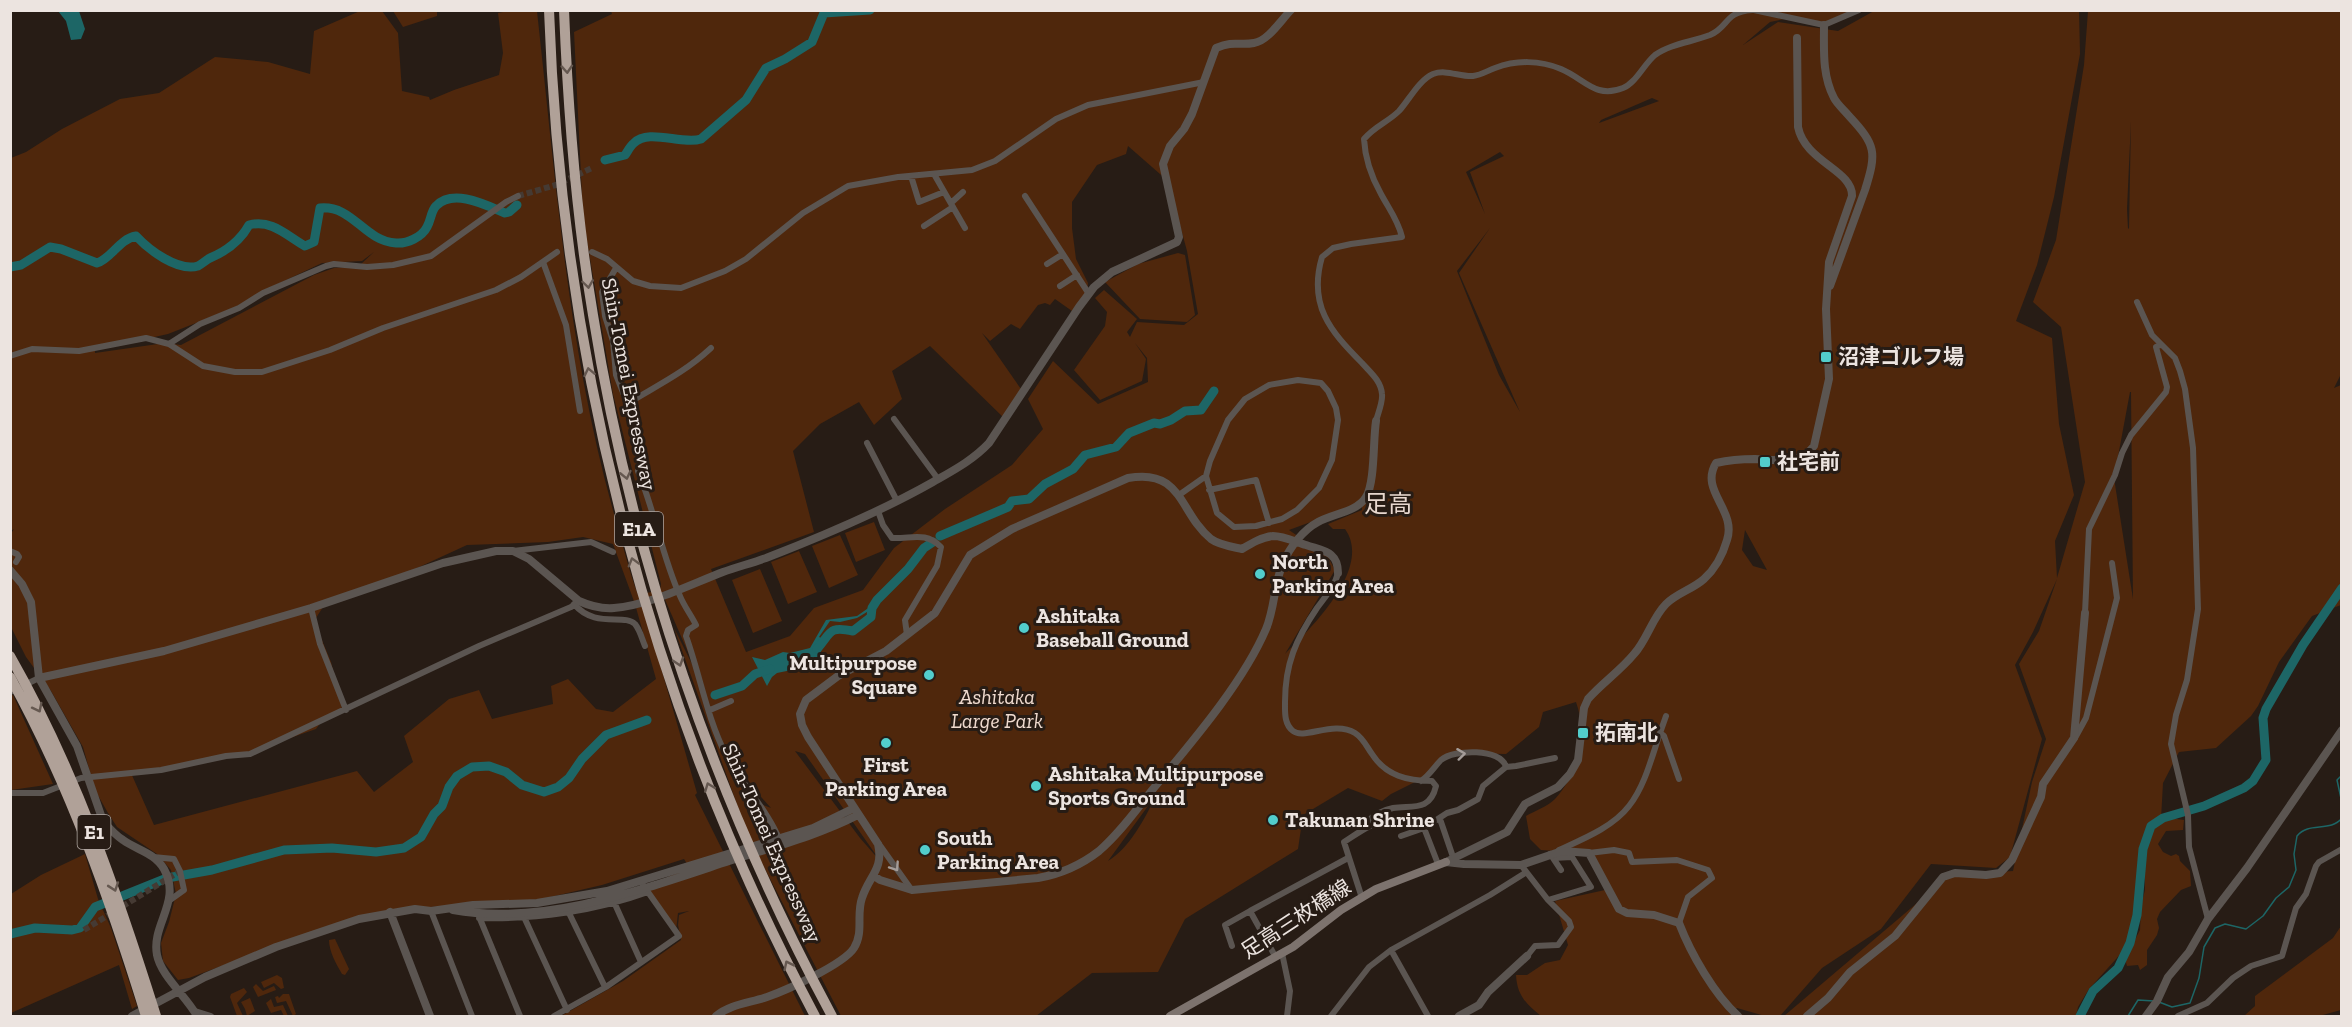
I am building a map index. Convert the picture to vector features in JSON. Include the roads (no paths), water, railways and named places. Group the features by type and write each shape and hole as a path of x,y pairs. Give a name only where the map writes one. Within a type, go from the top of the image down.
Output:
{"highway":[{"name":"Shin-Tomei Expressway","path":"549,10 555,127 573,285 595,403 627,540 675,697 717,809 767,922 815,1017"},
{"name":"Shin-Tomei Expressway","path":"564,10 571,136 585,265 602,369 644,548 685,680 737,819 808,972 832,1017"},
{"name":"E1","path":"10,656 59,750 93,829 118,897 156,1017"},
{"name":"E1","path":"10,677 50,754 87,842 122,938 138,1016"}],"main road":[{"name":"足高三枚橋線","path":"1170,1017 1293,947 1341,910 1362,898 1387,884 1446,861"}],"street":[{"path":"10,793 43,793 84,777 161,770 216,758 250,754 576,602 598,608 615,608 633,604 765,558 878,511 976,456 989,443 1089,294 1112,272 1177,242 1179,237 1163,164 1170,146 1188,121 1216,48 1230,42 1254,43 1261,40 1291,10"},
{"path":"874,876 912,890 976,885 1054,875 1074,867 1099,851 1179,758 1250,659 1266,628 1282,564 1296,541 1316,523 1355,507 1365,498 1372,476 1376,421 1383,396 1380,384 1332,330 1320,306 1317,282 1322,257 1333,248 1402,237 1398,221 1382,197 1370,167 1364,139 1373,129 1398,112 1424,81 1432,75 1445,72 1470,76 1523,61 1542,63 1562,69 1598,90 1607,92 1629,85 1642,67 1657,53 1710,35 1735,13 1753,10 1824,25 1859,10"},
{"path":"1824,25 1826,79 1835,100 1869,139 1873,151 1870,175 1826,296"},
{"path":"1446,861 1507,832 1525,804 1558,787 1570,774 1578,760 1584,708 1588,699 1635,654 1664,605 1703,580 1717,564 1728,537 1729,525 1728,516 1715,493 1710,478 1716,464 1729,460 1792,460 1810,452 1814,446 1829,379 1826,296 1828,262 1852,188 1848,181 1810,152 1800,139 1797,38"},
{"path":"592,252 607,259 616,268 638,282 650,286 681,288 725,271 746,259 803,213 848,186 911,176 972,170 990,164 1054,120 1080,107 1204,82"},
{"path":"934,174 965,228"},
{"path":"911,176 919,202 944,192"},
{"path":"924,226 952,205 963,192"},
{"path":"168,344 200,324 239,308 263,292 326,266 334,264 367,267 393,265 431,256 506,202 518,196"},
{"path":"1025,196 1089,294"},
{"path":"10,356 32,349 95,350 146,338 168,344 203,366 235,372 262,372 496,290 557,252"},
{"path":"1047,264 1063,254"},
{"path":"543,262 566,325 580,411"},
{"path":"616,268 604,287 603,300 605,316 613,341 616,375 624,395 630,402 673,378 711,348"},
{"path":"1060,286 1077,275"},
{"path":"2137,302 2146,325 2160,345 2175,358 2180,371 2185,388 2193,448 2198,609 2187,680 2176,715 2171,744 2188,815 2189,847 2208,920"},
{"path":"2074,738 2085,613 2089,529 2114,478 2131,435 2166,392 2167,387 2156,347 2160,345"},
{"path":"1298,380 1321,383 1333,401 1338,420 1332,460 1319,488 1308,500 1282,519 1256,526 1234,527 1217,513 1209,490 1206,476 1210,461 1228,420 1245,399 1278,382 1298,380"},
{"path":"894,420 938,479"},
{"path":"867,443 897,501"},
{"path":"638,471 651,503 676,590 696,625 688,630 686,636 710,710 714,730 778,842"},
{"path":"1179,495 1206,476"},
{"path":"912,890 856,812 802,725 800,714 802,706 816,690 886,651 935,613 970,555 998,536 1128,478 1154,477 1165,482 1179,495 1212,540 1242,549 1256,540 1274,536 1331,553 1336,560 1338,573 1291,652 1285,683 1288,725 1293,732 1298,733 1329,728 1348,730 1362,739 1384,768 1399,777 1432,781 1436,786 1434,794 1425,804 1415,808 1393,808 1380,812 1367,822 1367,826"},
{"path":"1209,490 1256,480 1269,523"},
{"path":"878,511 883,525 892,538 919,536 933,539 941,547 937,566 905,620 907,635"},
{"path":"10,692 37,679 164,651 311,608 443,563 474,555 591,542 613,552"},
{"path":"10,551 19,556 16,562"},
{"path":"513,551 529,559 576,602 580,611 608,621 626,618 631,621 637,626 645,646"},
{"path":"1807,1017 1828,998 1850,972 1895,936 1943,877 1955,873 1986,875 2001,873 2012,860 2041,796 2043,784 2086,718 2117,598 2112,563"},
{"path":"10,570 22,584 31,602 37,679 77,746 84,777 100,812 110,829 123,841 153,857 174,859 180,871 184,890 170,900"},
{"path":"311,608 320,644 346,710"},
{"path":"710,710 731,701"},
{"path":"1552,856 1619,817 1630,805 1666,717"},
{"path":"2146,1017 2156,1003 2168,977 2189,952 2208,920 2247,868 2342,730"},
{"path":"1660,733 1664,736 1679,779"},
{"path":"1421,781 1430,776 1442,760 1454,754 1496,755 1504,761 1506,767"},
{"path":"1401,836 1424,828 1447,813 1478,799 1483,786 1506,767 1555,758"},
{"path":"138,1016 179,990 276,947 359,919 415,909 524,917 614,902 645,887 715,862 837,826 856,812"},
{"path":"1362,898 1344,842 1367,826 1397,817 1405,819 1416,830"},
{"path":"1440,819 1446,861"},
{"path":"1424,828 1446,861 1523,869 1548,900 1569,921 1571,927 1558,945 1535,946 1488,992 1479,1005 1459,1017"},
{"path":"716,1017 734,1006 779,992 848,956 860,935 861,898 880,863 878,844"},
{"path":"2178,1017 2207,1003 2233,978 2251,966 2282,956 2296,908 2306,894 2316,866 2342,849"},
{"path":"1331,1017 1369,967 1391,950 1491,895 1523,869 1562,851 1589,853 1614,850 1629,853 1632,862 1677,860 1708,870 1712,878 1688,897 1679,924"},
{"path":"1589,853 1619,909 1627,913 1654,915 1679,924 1699,963 1727,1007 1738,1017"},
{"path":"1552,856 1562,870"},
{"path":"1548,900 1591,887 1572,857 1552,856"},
{"path":"153,857 167,876 170,900 157,939 156,953 162,967 196,1015 211,1017"},
{"path":"1232,946 1225,925 1348,858"},
{"path":"477,912 645,887"},
{"path":"554,1017 605,987 679,936 645,887"},
{"path":"614,902 641,962"},
{"path":"431,911 472,1017"},
{"path":"568,911 605,987"},
{"path":"1250,911 1279,954 1290,991 1287,1017"},
{"path":"390,912 430,1017"},
{"path":"477,912 520,1017"},
{"path":"524,917 567,1010"},
{"path":"1391,950 1428,1017"}],"water":[{"path":"58,11 79,11 85,29 81,39 71,40 66,21"},
{"path":"874,604 872,609 857,618 840,622 830,621 819,637 825,640 817,662 811,666 777,673 767,686 752,657 765,660 783,652 790,653 810,648 826,620 857,616"}],"waterway":[{"path":"605,160 625,155 634,143 648,137 701,139 746,100 766,68 812,42 824,13 870,10"},
{"path":"10,267 21,265 50,247 97,263 107,258 125,241 136,236 156,253 173,263 190,267 198,266 232,245 249,225 257,224 272,226 305,246 314,242 320,208 341,212 375,236 385,241 400,243 422,234 434,208 451,198 470,200 505,213 517,205"},
{"path":"940,536 1008,507 1012,501 1029,499 1045,484 1073,469 1085,455 1116,447 1129,433 1154,423 1160,424 1171,420 1185,411 1201,410 1214,391"},
{"path":"817,649 831,632 839,629 853,631 871,617 872,608 877,600 908,569 924,548 933,542"},
{"path":"2080,1016 2093,991 2118,968 2130,943 2137,915 2143,849 2151,826 2163,818 2204,806 2244,788 2253,781 2266,760 2263,718 2266,709 2303,645 2342,588"},
{"path":"715,695 742,686 755,674 770,669"},
{"path":"10,934 35,928 72,930 80,928 95,907 167,878 212,870 284,850 332,848 376,852 404,848 421,837 434,814 442,806 449,787 457,776 472,767 489,766 506,772 522,785 544,792 558,787 569,778 582,759 606,735 647,720"},
{"path":"2342,775 2337,780 2342,803"},
{"path":"2159,1002 2172,1007 2190,1003 2199,978 2204,947 2215,928 2225,924 2246,929 2263,916 2276,898 2289,887 2296,870 2294,854 2297,836 2307,829 2332,825 2342,818"},
{"path":"2128,1016 2138,1000 2154,1001"}],"tunnel":[{"path":"518,196 556,185 592,168"},
{"path":"84,930 180,871"}],"place":[{"name":"沼津ゴルフ場","path":"1826,357"},
{"name":"社宅前","path":"1765,462"},
{"name":"North Parking Area","path":"1260,574"},
{"name":"Ashitaka Baseball Ground","path":"1024,628"},
{"name":"Multipurpose Square","path":"929,675"},
{"name":"拓南北","path":"1583,733"},
{"name":"First Parking Area","path":"886,743"},
{"name":"Ashitaka Multipurpose Sports Ground","path":"1036,786"},
{"name":"Takunan Shrine","path":"1273,820"},
{"name":"South Parking Area","path":"925,850"}],"district":[{"name":"足高","path":"1388,504"}],"park label":[{"name":"Ashitaka Large Park","path":"997,709"}]}
